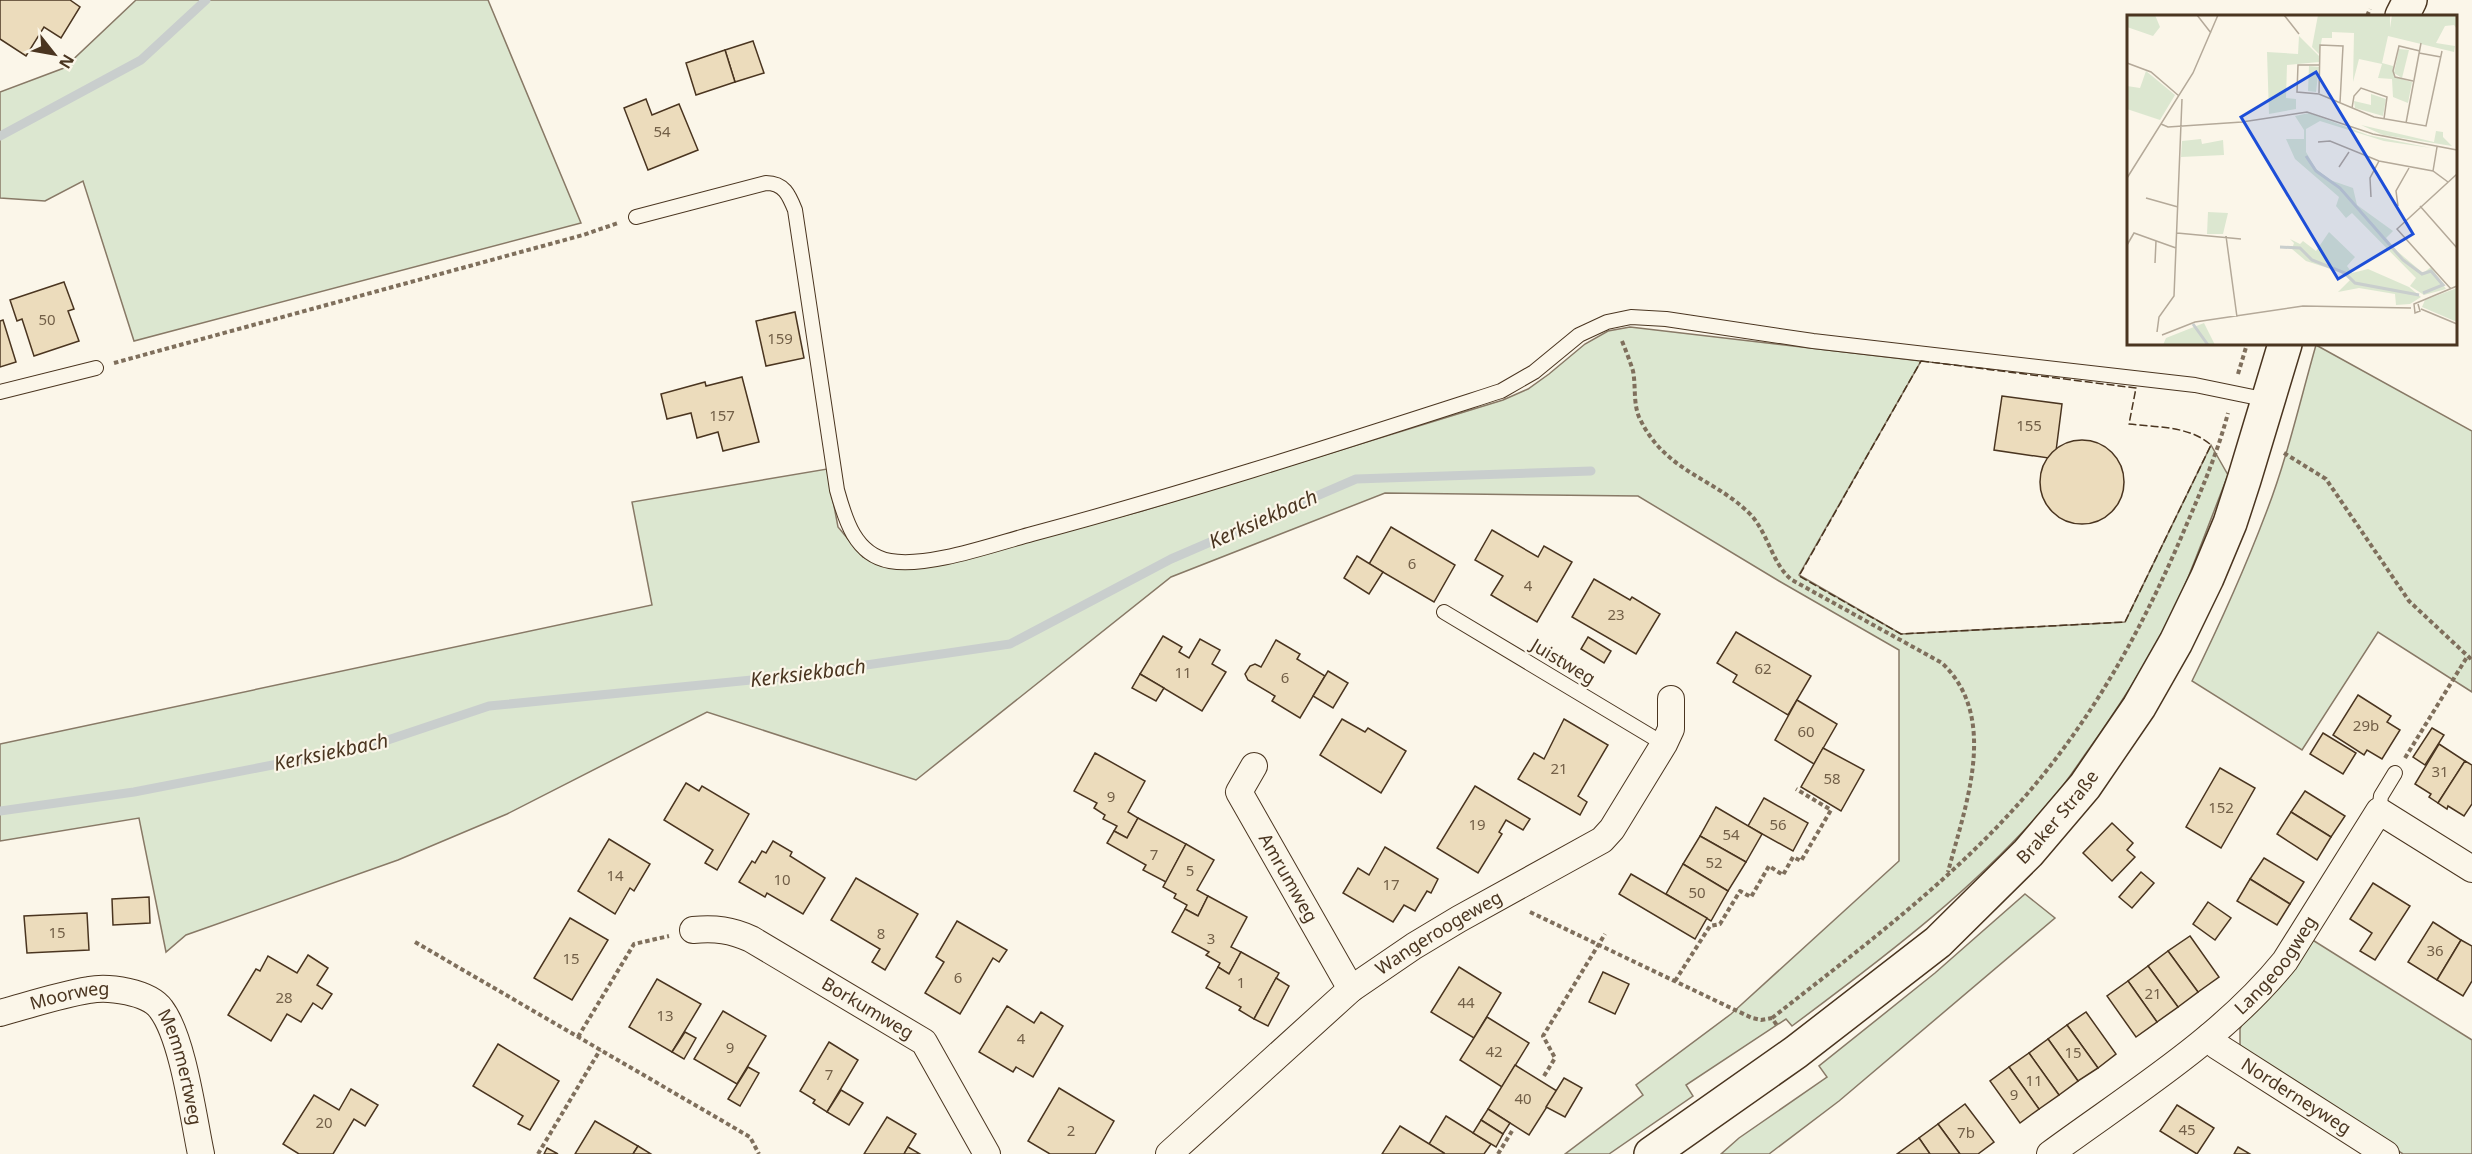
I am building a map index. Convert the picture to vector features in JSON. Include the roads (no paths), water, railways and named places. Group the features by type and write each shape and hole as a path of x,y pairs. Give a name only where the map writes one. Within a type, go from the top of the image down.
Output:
{"main road":[{"path":"2402,15 2410,0"},
{"name":"Braker Straße","path":"1651,1154 1796,1052 1938,942 2028,853 2078,795 2139,707 2176,642 2230,523 2285,345"}],"street":[{"name":"Wangeroogeweg","path":"1169,1154 1351,989 1414,946 1602,840 1612,829 1664,744 1671,729 1671,699"},
{"name":"Amrumweg","path":"1254,766 1239,792 1351,989"},
{"path":"2379,811 2472,869"},
{"name":"Langeoogweg","path":"2050,1154 2210,1036 2268,983 2285,962 2379,811"},
{"name":"Borkumweg","path":"693,930 724,929 751,939 924,1042 987,1154"},
{"name":"Moorweg","path":"0,1013 90,989 117,989 139,995"},
{"name":"Memmertweg","path":"139,995 160,1007 174,1030 201,1154"},
{"name":"Norderneyweg","path":"2210,1036 2217,1046 2386,1154"}],"lane":[{"path":"636,218 766,183 774,183 783,188 789,196 795,210 837,490 846,524 860,544 873,554 889,561 912,563 951,555 1140,505 1501,392 1534,372 1579,336 1607,322 1631,317 1666,319 1813,341 2160,381 2233,392 2268,400"},
{"path":"0,392 96,368"},
{"name":"Juistweg","path":"1444,612 1664,744"},
{"path":"2379,811 2381,796 2395,773"}],"waterway":[{"path":"0,136 141,60 206,0"},
{"name":"Kerksiekbach","path":"0,811 134,792 370,746 489,706 791,676 1010,644 1171,559 1356,479 1591,471"}]}
